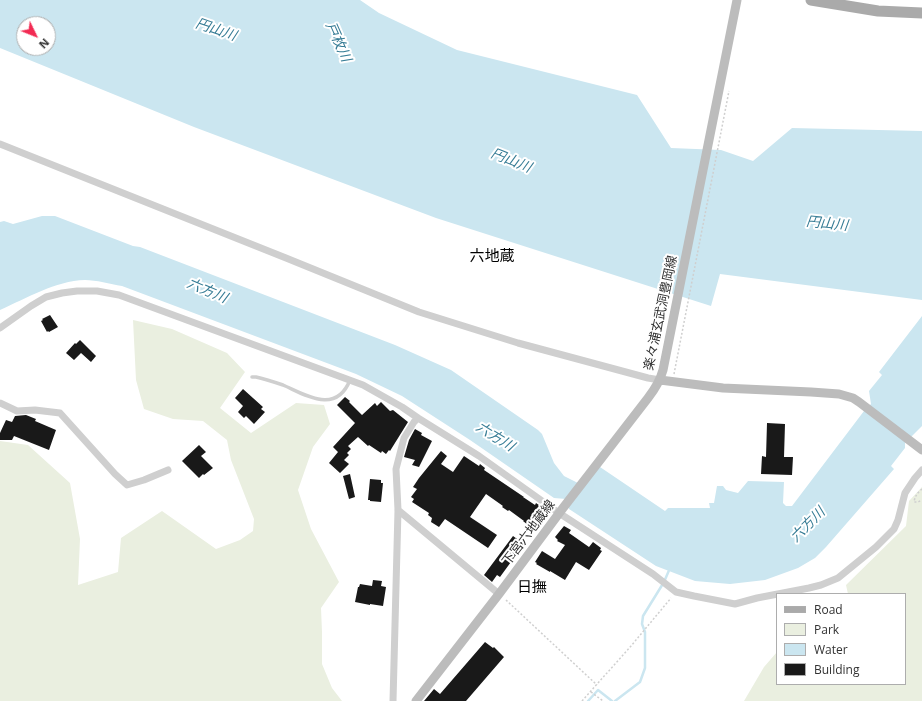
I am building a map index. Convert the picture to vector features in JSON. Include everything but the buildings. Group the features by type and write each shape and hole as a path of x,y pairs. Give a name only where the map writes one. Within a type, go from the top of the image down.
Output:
{"main road":[{"name":"楽々浦玄武洞豊岡線","path":"737,0 661,375 723,388 839,394 853,398 922,450"},
{"path":"811,0 878,11 922,14"},
{"name":"下宮六地蔵線","path":"416,701 654,390 661,375"}],"street":[{"path":"0,144 419,312 518,343 648,378 661,375"},
{"path":"0,328 46,297 78,291 97,291 119,295 363,385 402,407 479,456 653,574 676,592 734,604 776,594"},
{"path":"0,404 17,411 35,410 60,412 115,474 127,485 168,470"},
{"path":"393,701 398,510 396,469 404,438 418,418"},
{"path":"783,593 821,585 838,578 876,547 894,529 906,493 922,470"},
{"path":"398,510 499,594"}],"lane":[{"path":"252,377 282,385 317,400 330,400 336,397 344,392 350,380"}],"path":[{"path":"674,372 730,85"},
{"path":"922,489 918,492 914,502 922,500"},
{"path":"582,701 676,592"},
{"path":"499,594 597,685"},
{"path":"591,692 603,701"}],"green space":[{"path":"133,320 172,329 227,353 245,372 220,408 251,433 296,403 324,405 330,424 313,447 298,490 311,529 339,582 321,608 322,664 332,688 342,701 0,701 0,441 28,445 70,483 80,539 78,585 118,572 121,538 162,511 216,549 240,540 253,531 254,519 231,460 227,440 203,421 173,419 144,409 136,380"},
{"path":"922,487 922,701 744,701 764,667 776,653 776,685 906,685 906,593 848,593 846,585 906,526 909,501"}],"water":[{"path":"0,0 360,0 379,13 457,50 637,95 671,148 721,150 753,161 792,128 922,131 922,300 720,274 711,306 436,218 194,127 20,56 56,56 56,16 16,16 16,55 0,48"},
{"name":"六方川","path":"42,216 55,216 133,246 140,247 395,345 451,370 538,430 542,434 554,463 564,476 578,483 600,467 665,511 668,508 710,508 709,503 714,503 717,486 723,486 726,490 738,493 748,481 784,482 783,503 786,506 792,506 864,411 871,404 869,391 882,375 879,372 922,316 922,426 905,443 905,448 891,466 894,469 815,558 798,568 765,580 730,584 695,581 656,566 569,509 566,499 554,498 470,440 402,396 356,374 122,286 98,281 85,280 63,283 41,291 0,310 0,222 4,221 13,224"}],"waterway":[{"path":"615,701 640,682 645,668 645,632 642,624 643,616 664,582 670,568"},
{"path":"588,701 598,690 612,701"}],"district":[{"name":"六地蔵","path":"492,257"},
{"name":"日撫","path":"532,588"}],"water label":[{"name":"円山川","path":"216,30"},
{"name":"戸枚川","path":"338,42"},
{"name":"円山川","path":"511,161"},
{"name":"円山川","path":"827,224"}]}
